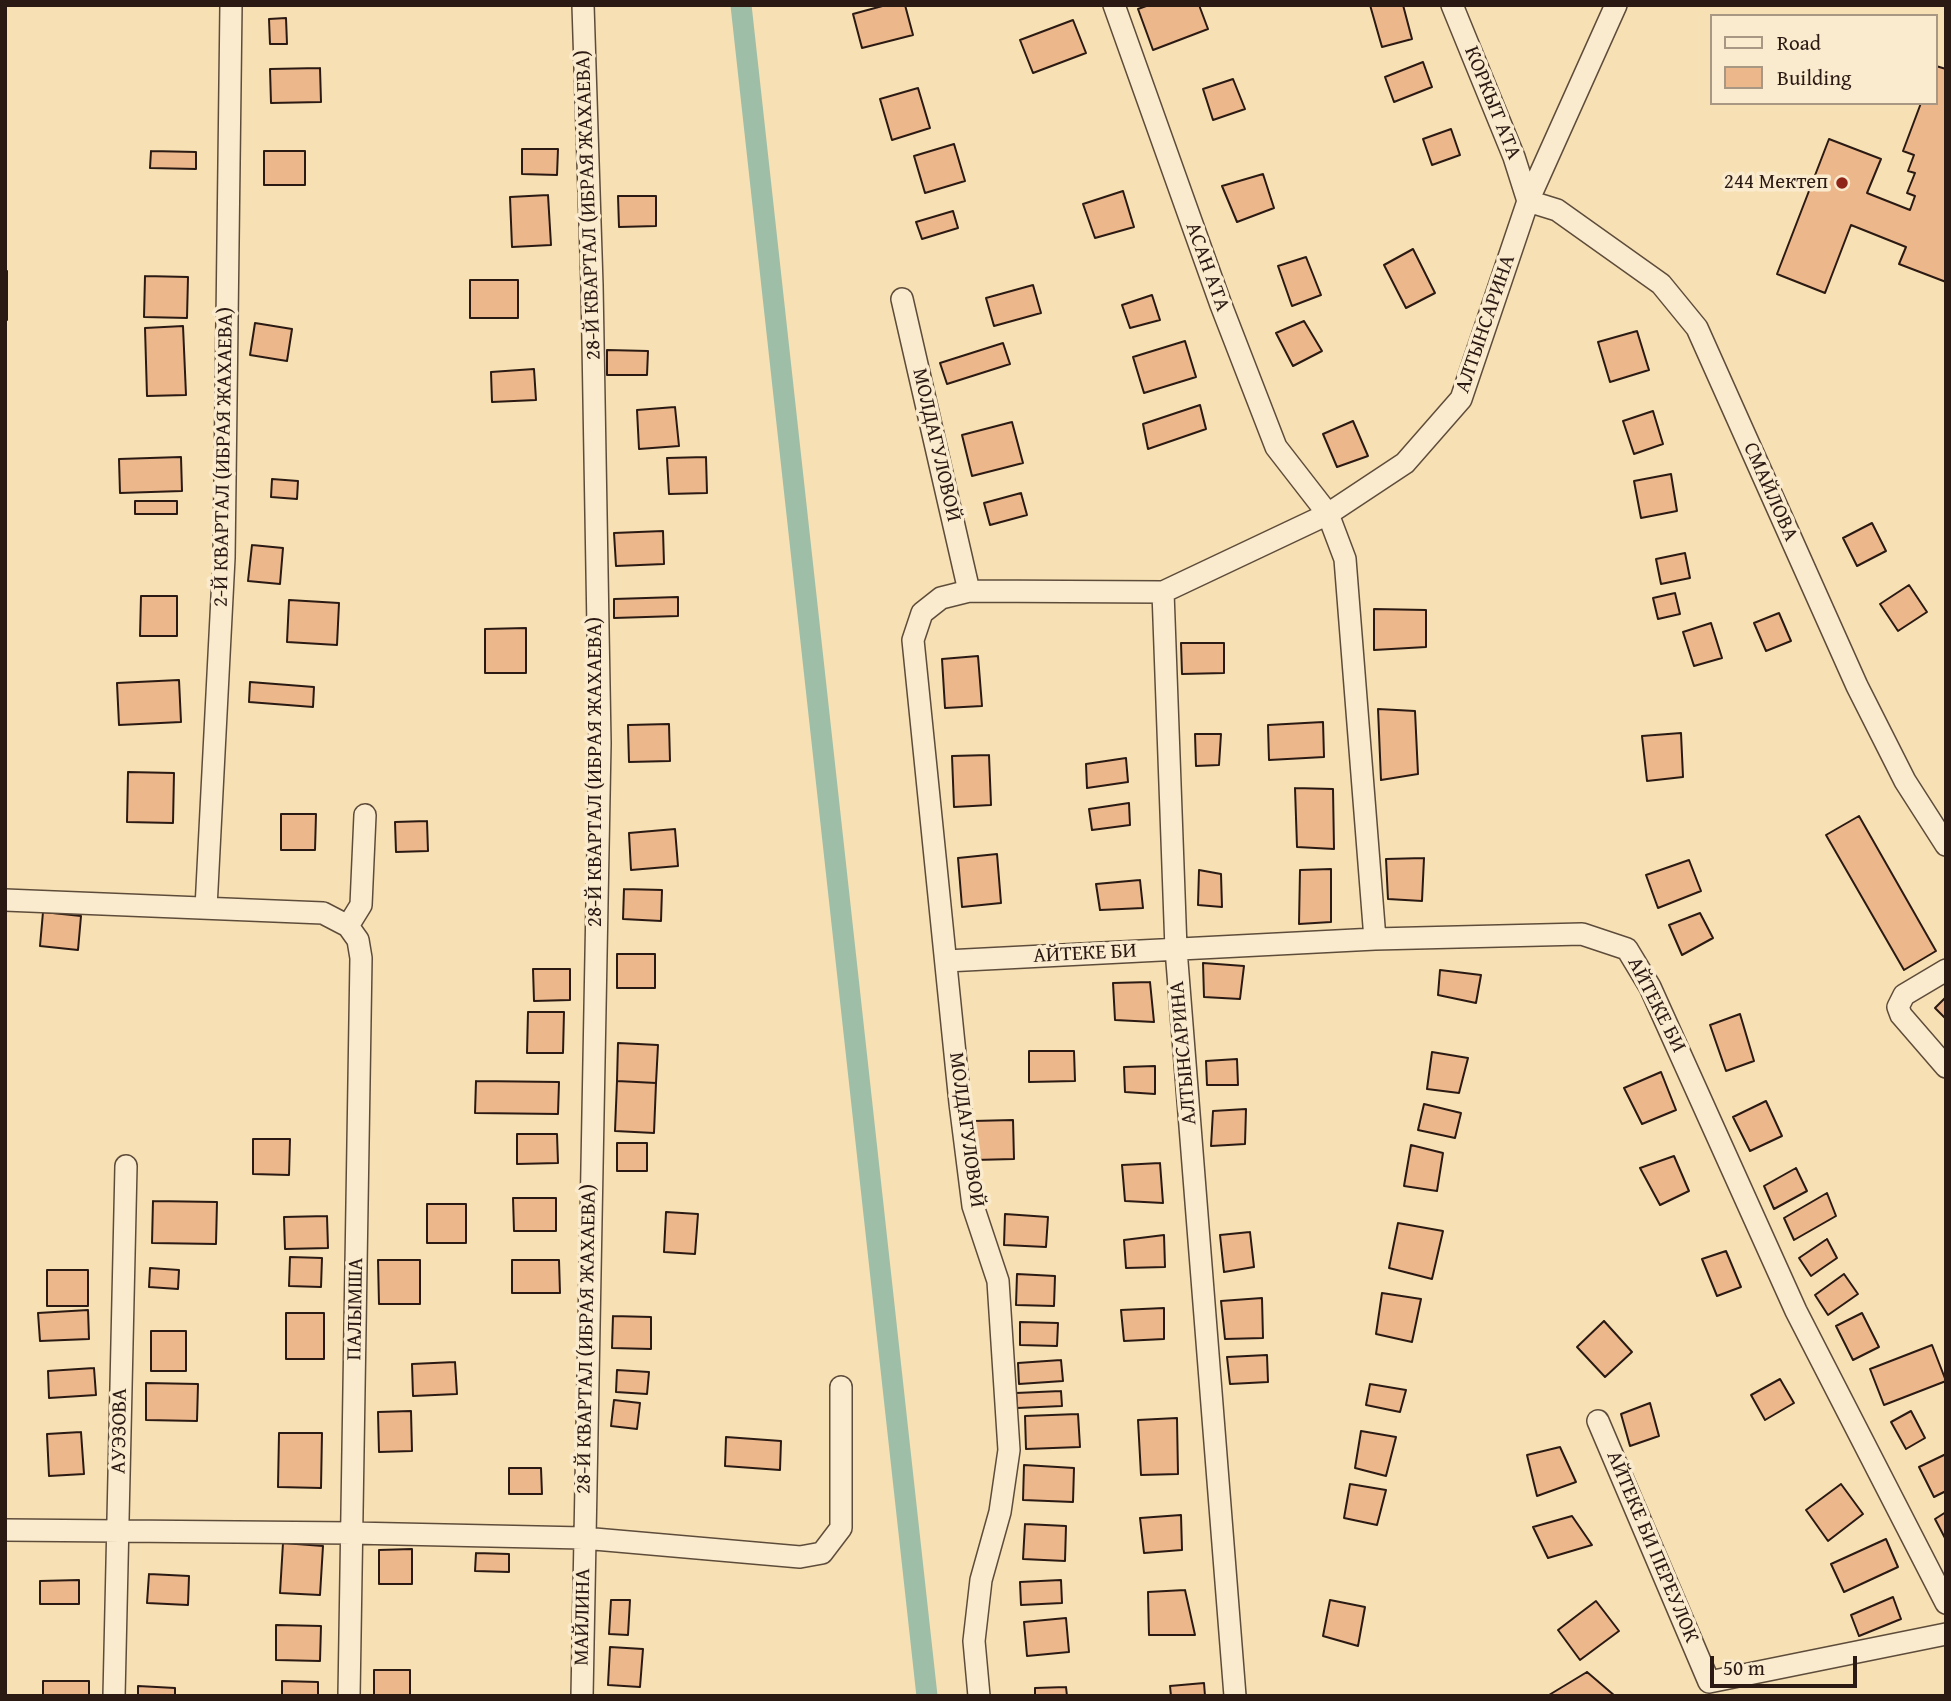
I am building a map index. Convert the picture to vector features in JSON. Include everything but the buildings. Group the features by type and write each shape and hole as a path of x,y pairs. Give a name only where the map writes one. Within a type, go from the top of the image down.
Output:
{"street":[{"name":"2-Й КВАРТАЛ (ИБРАЯ ЖАХАЕВА)","path":"206,908 224,558 231,5"},
{"name":"28-Й КВАРТАЛ (ИБРАЯ ЖАХАЕВА)","path":"583,5 592,285 600,743 583,1538"},
{"name":"АСАН АТА","path":"1114,5 1221,305 1276,447 1328,514"},
{"name":"КОРКЫТ АТА","path":"1452,5 1514,157 1528,201"},
{"name":"АЛТЫНСАРИНА","path":"1235,1696 1176,949 1163,592 1328,514 1405,463 1461,399 1528,201 1616,5"},
{"name":"СМАЙЛОВА","path":"1528,201 1557,210 1661,284 1696,328 1857,686 1905,781 1946,845"},
{"name":"МОЛДАГУЛОВОЙ","path":"902,299 969,591"},
{"path":"1328,514 1345,559 1375,939"},
{"name":"МОЛДАГУЛОВОЙ","path":"979,1696 974,1640 981,1580 1000,1512 1009,1450 998,1281 973,1206 913,640 922,613 941,598 969,591 1163,592"},
{"path":"5,900 323,913 348,926 361,905 365,815"},
{"name":"ПАЛЫМША","path":"348,926 358,940 362,958 349,1696"},
{"name":"АЙТЕКЕ БИ","path":"946,961 1375,939 1582,934 1628,948 1650,987 1796,1311 1946,1603"},
{"path":"1946,970 1904,995 1898,1007 1901,1015 1946,1067"},
{"name":"АУЭЗОВА","path":"114,1696 126,1166"},
{"path":"5,1530 583,1538 800,1557 822,1553 841,1528 841,1387"},
{"name":"АЙТЕКЕ БИ ПЕРЕУЛОК","path":"1598,1421 1709,1682 1946,1634"},
{"name":"МАЙЛИНА","path":"582,1696 583,1538"}],"waterway":[{"path":"741,5 927,1696"}],"place":[{"name":"244 Мектеп","path":"1842,183"}]}
